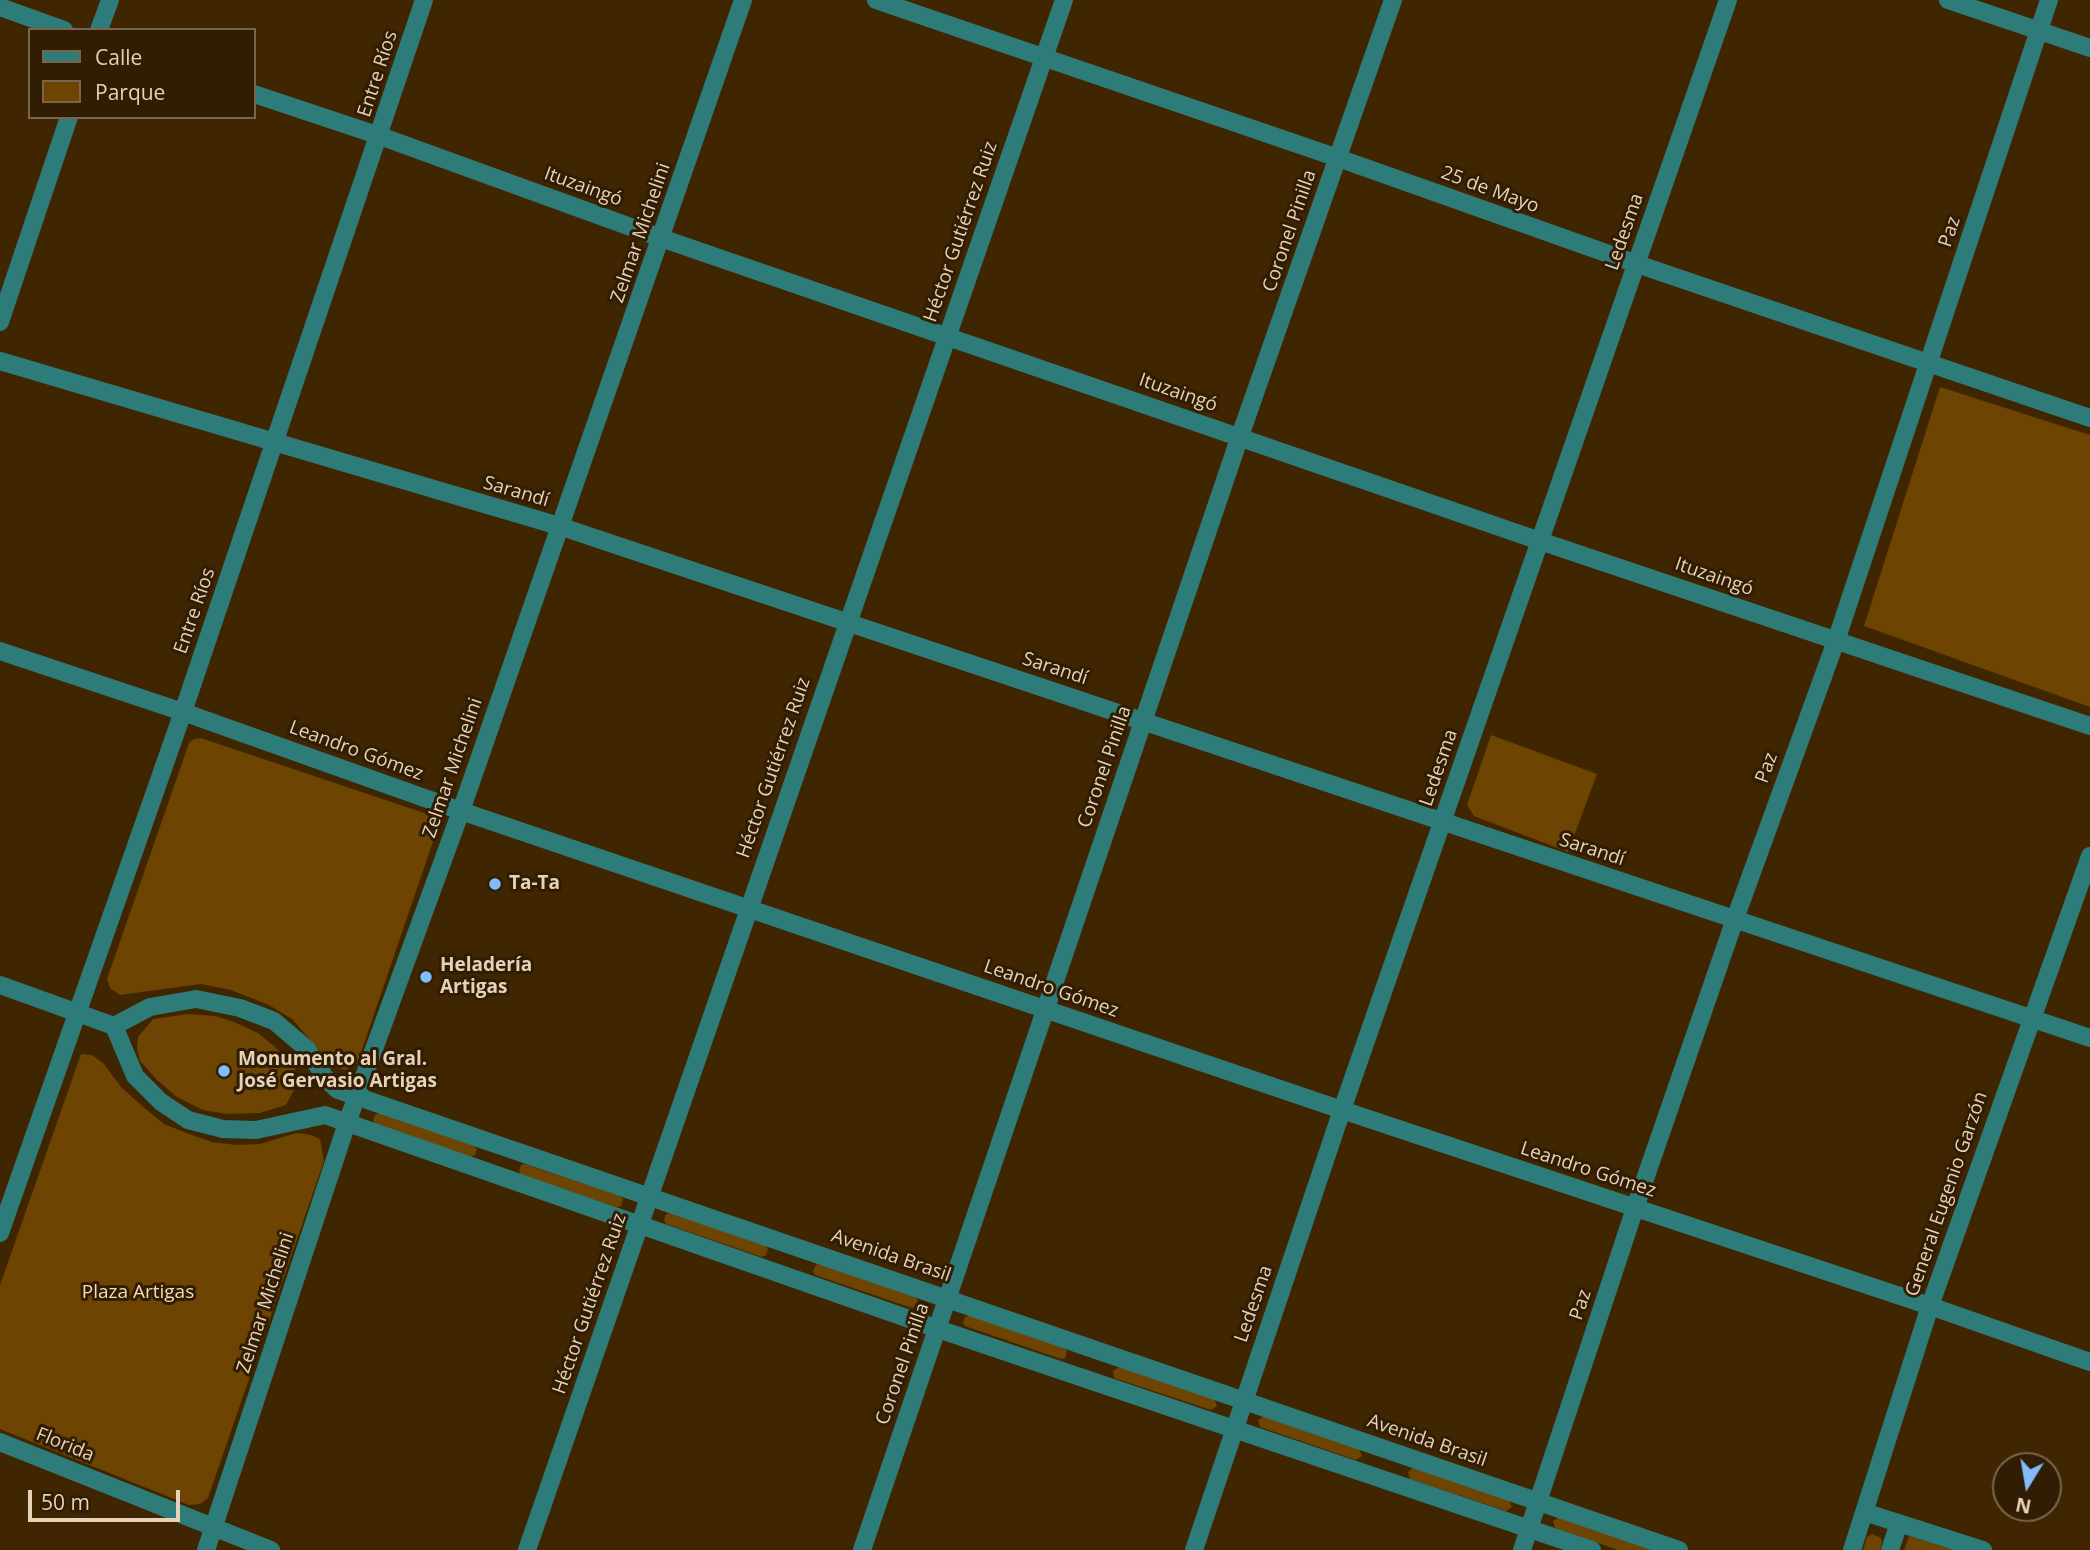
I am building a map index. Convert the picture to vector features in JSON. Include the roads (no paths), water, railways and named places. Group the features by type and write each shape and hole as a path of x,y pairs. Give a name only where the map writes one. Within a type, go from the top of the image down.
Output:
{"street":[{"path":"100,28 110,0"},
{"name":"Entre Ríos","path":"0,1233 183,712 424,0"},
{"name":"Zelmar Michelini","path":"206,1550 347,1123 461,811 743,0"},
{"name":"25 de Mayo","path":"876,0 2090,418"},
{"name":"Héctor Gutiérrez Ruiz","path":"527,1550 1064,0"},
{"name":"Coronel Pinilla","path":"863,1550 1240,436 1393,0"},
{"name":"Ledesma","path":"1194,1550 1342,1110 1728,0"},
{"path":"1948,0 2090,48"},
{"name":"Paz","path":"1522,1550 1635,1208 1735,919 1836,641 2049,0"},
{"path":"0,7 58,28"},
{"name":"Ituzaingó","path":"256,95 1540,541 2090,726"},
{"path":"0,322 68,119"},
{"name":"Sarandí","path":"0,361 559,526 2090,1038"},
{"name":"Leandro Gómez","path":"0,651 183,712 461,811 2090,1362"},
{"name":"General Eugenio Garzón","path":"1852,1550 1930,1306 2090,856"},
{"path":"0,985 114,1026 135,1076 161,1102 188,1120 223,1129 256,1130 325,1115 938,1329 1592,1550"},
{"name":"Avenida Brasil","path":"114,1026 150,1007 196,999 240,1007 274,1021 307,1049 326,1079 338,1090 1679,1550"},
{"name":"Florida","path":"0,1442 271,1550"},
{"path":"1864,1512 1983,1550"},
{"path":"1890,1550 1899,1523"}],"place":[{"name":"Ta-Ta","path":"495,884"},
{"name":"Heladería Artigas","path":"426,977"},
{"name":"Monumento al Gral. José Gervasio Artigas","path":"224,1071"}],"park label":[{"name":"Plaza Artigas","path":"138,1293"}]}
